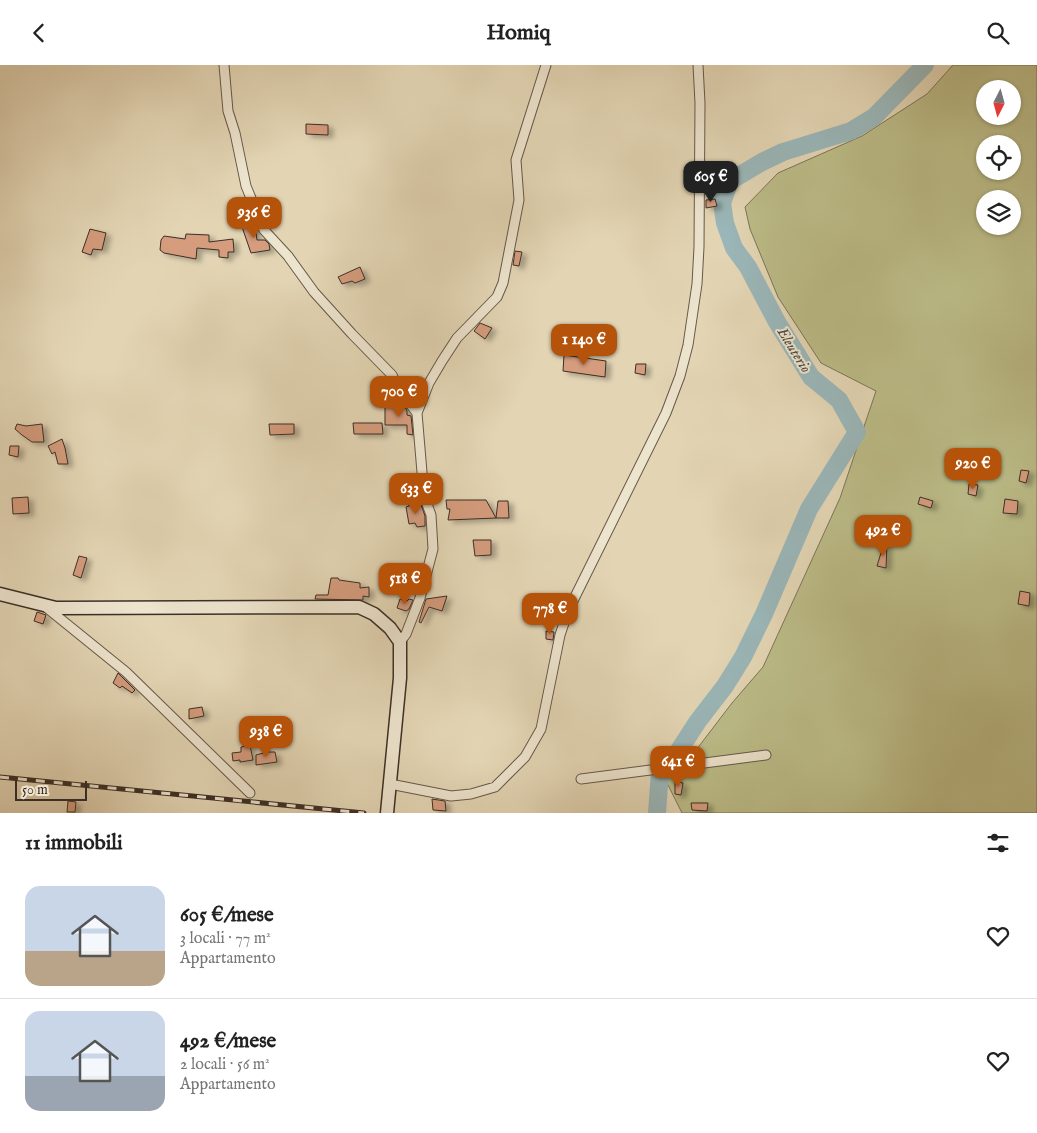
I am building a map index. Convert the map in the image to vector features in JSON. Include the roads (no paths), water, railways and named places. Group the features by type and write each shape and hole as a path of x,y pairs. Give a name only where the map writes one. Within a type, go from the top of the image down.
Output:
{"street":[{"path":"224,65 228,111 235,133 246,186 264,230 288,256 314,293 392,375 398,388 417,413"},
{"path":"400,642 406,634 420,597 433,549 431,515 424,496 417,413 429,383 442,361 458,338 497,297 503,283 519,200 516,159 546,65"},
{"path":"390,784 452,796 471,794 495,787 525,757 541,729 560,635 568,611 666,413 688,345 697,284 699,247 698,65"},
{"path":"0,595 56,607 359,607 374,614 390,628 400,642 400,678 388,808"},
{"path":"42,604 126,672 250,793"},
{"path":"580,779 766,755"}],"waterway":[{"name":"Eleuterio","path":"657,813 660,772 674,758 743,657 764,614 809,509 857,432 839,400 811,377 777,322 748,267 734,248 725,223 722,203 730,181 762,162 783,152 851,131 874,117 925,65"}],"railway":[{"path":"0,777 364,813"}]}
